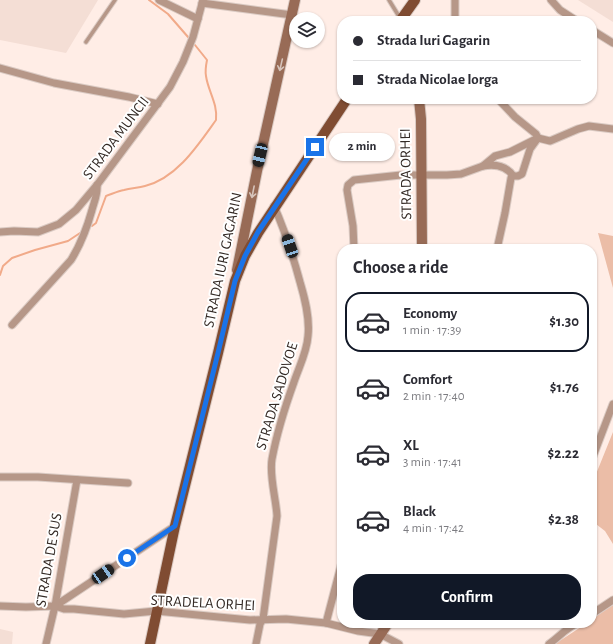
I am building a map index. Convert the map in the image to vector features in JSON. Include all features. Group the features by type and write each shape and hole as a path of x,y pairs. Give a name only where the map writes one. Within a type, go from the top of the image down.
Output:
{"main road":[{"path":"404,16 415,0"},
{"path":"235,281 245,256 274,206 344,104"},
{"name":"STRADA IURI GAGARIN","path":"150,644 175,526 235,281"}],"street":[{"path":"159,0 198,19"},
{"name":"STRADA IURI GAGARIN","path":"293,12 295,0"},
{"path":"455,0 455,16"},
{"path":"552,0 560,10 569,16"},
{"name":"STRADA MUNCII","path":"0,232 38,232 59,224 70,216 97,185 170,87 183,62 193,37 203,2 289,15"},
{"name":"STRADA IURI GAGARIN","path":"235,281 257,171 289,28"},
{"path":"597,33 613,43"},
{"path":"0,68 54,83 158,104"},
{"name":"STRADA ORHEI","path":"419,104 422,244"},
{"path":"503,104 515,117 536,134 538,138"},
{"path":"483,166 495,156 510,152 538,138 550,141 589,126 613,129"},
{"path":"513,176 522,174 530,149 538,138"},
{"path":"354,244 353,226 347,190 350,182 358,179 421,174 456,175 483,166 497,164 508,170 513,176"},
{"path":"498,244 513,176"},
{"path":"12,325 71,260 88,224 96,199 97,185"},
{"name":"STRADA SADOVOE","path":"256,644 260,624 263,619 277,516 272,477 272,460 284,412 305,353 308,335 307,313 302,289 290,246 274,206"},
{"path":"597,446 613,404"},
{"path":"0,477 38,477 128,483"},
{"name":"STRADA DE SUS","path":"46,644 55,606 77,480"},
{"path":"55,606 175,526"},
{"path":"326,623 337,581"},
{"path":"597,611 613,600"},
{"name":"STRADELA ORHEI","path":"0,606 55,606 64,609 120,614 156,611 250,620 286,619 326,623 337,626"},
{"name":"STRADELA ORHEI","path":"346,628 380,634"},
{"path":"374,644 384,628"},
{"path":"548,644 559,637 565,628"},
{"path":"380,634 399,644"}],"lane":[{"path":"86,42 115,0"},
{"path":"389,0 398,16"}],"shaded area":[{"path":"0,0 98,0 66,53 0,40"},
{"path":"578,0 613,0 613,22"},
{"path":"598,233 613,236 613,288"},
{"path":"613,432 613,544 605,531 597,525 597,472"},
{"path":"613,605 613,644 555,644 579,628 597,628 597,616"},
{"path":"0,629 13,632 12,644 0,644"}],"waterway":[{"path":"149,0 168,14 188,37"},
{"path":"92,226 96,223 106,196 122,190 145,186 167,176 194,150 216,120 216,108 206,76 207,60 195,45"},
{"path":"0,275 3,266 12,258 68,241 80,233"}],"route":[{"path":"127,558 175,526 235,281 245,256 258,232 315,147"}]}
